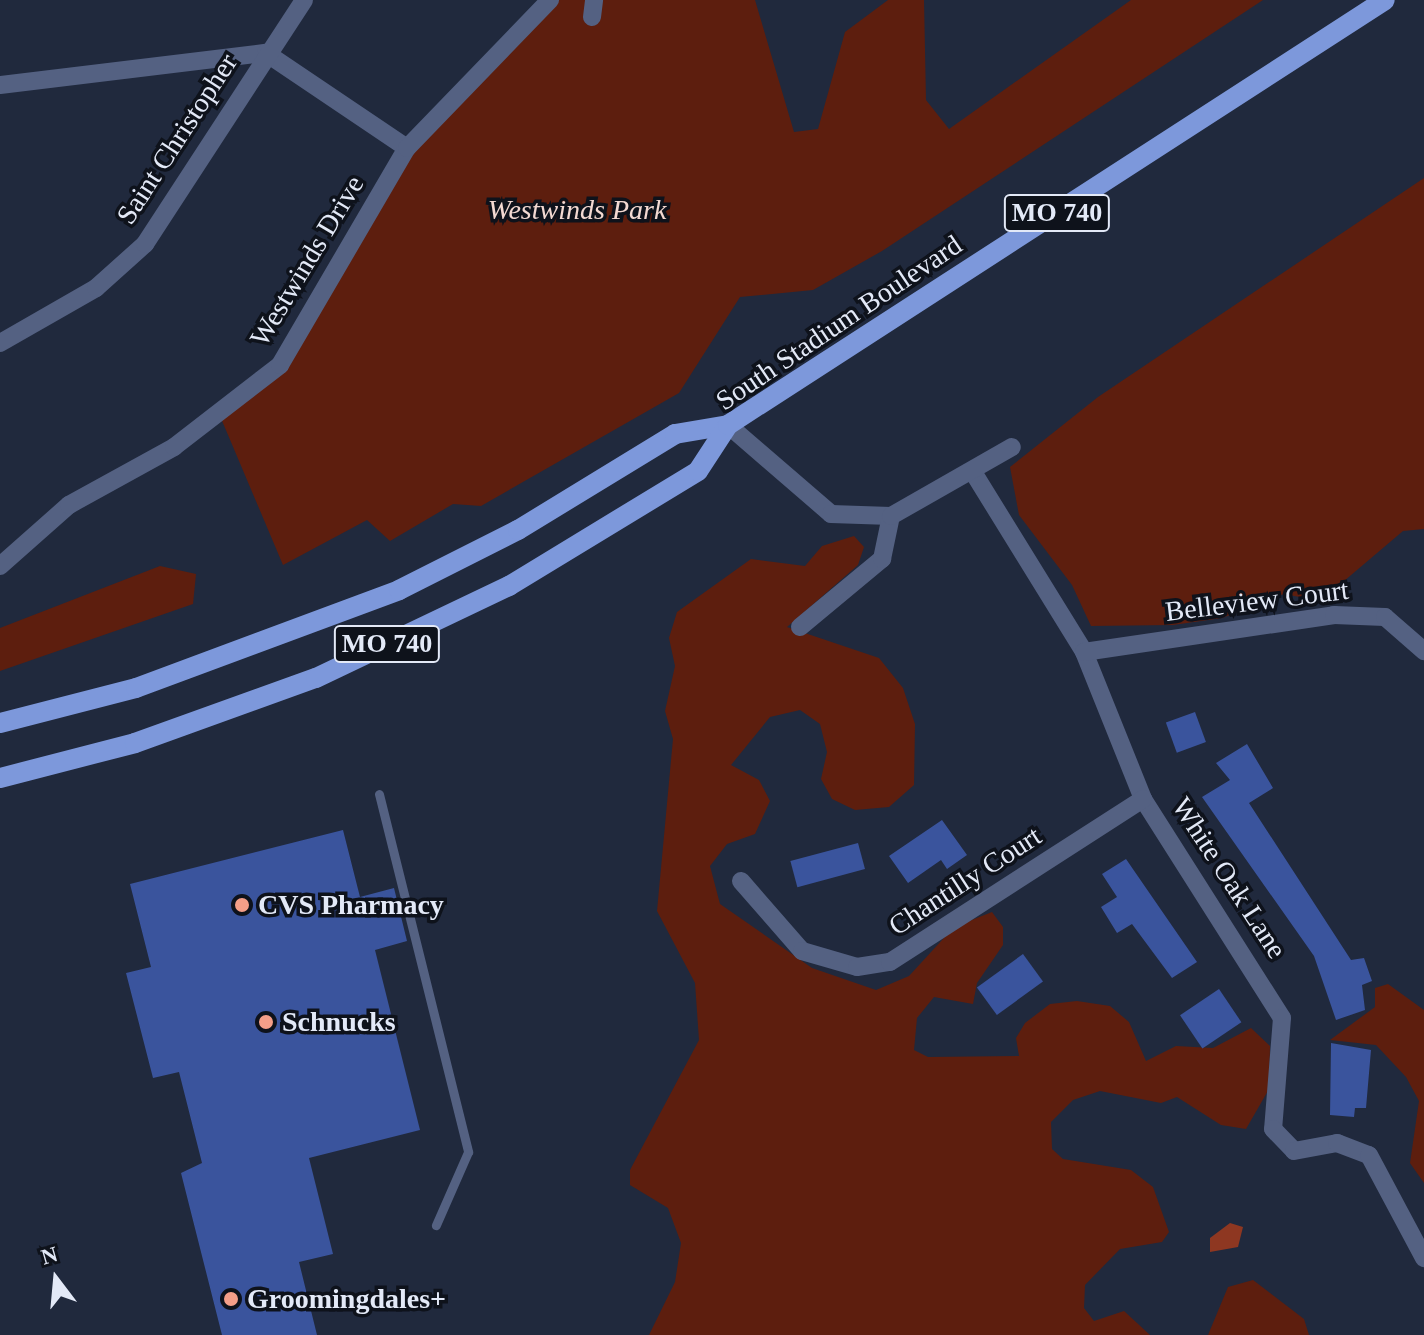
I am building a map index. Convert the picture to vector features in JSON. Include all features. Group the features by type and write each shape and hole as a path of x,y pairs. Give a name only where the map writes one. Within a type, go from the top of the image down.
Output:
{"main road":[{"name":"South Stadium Boulevard","path":"0,778 135,743 316,678 509,586 698,471 728,425 1385,0"},
{"name":"MO 740","path":"0,723 136,688 399,590 518,530 675,434 728,425"}],"street":[{"name":"Saint Christopher","path":"0,343 96,288 145,244 266,53 304,0"},
{"name":"Westwinds Drive","path":"0,566 69,505 174,447 280,365 407,148 550,0"},
{"path":"0,85 266,53 407,148"},
{"path":"728,425 831,514 891,516 1012,447"},
{"name":"White Oak Lane","path":"973,472 1084,652 1143,799 1282,1018 1273,1129 1294,1151 1337,1143 1369,1155 1424,1258"},
{"path":"800,627 882,559 891,516"},
{"name":"Belleview Court","path":"1084,652 1334,615 1385,617 1424,651"},
{"name":"Chantilly Court","path":"741,881 802,951 857,967 890,962 1143,799"}],"lane":[{"path":"379,794 468,1152 436,1225"}],"green space":[{"name":"Westwinds Park","path":"550,0 755,0 794,132 818,129 845,32 888,0 924,0 926,100 949,129 1131,0 1263,0 882,251 813,290 740,297 679,393 481,506 453,504 390,541 367,520 283,565 220,416 253,393 407,148"},
{"path":"1424,178 1424,529 1403,531 1337,587 1310,599 1284,594 1222,618 1173,625 1091,626 1072,585 1019,515 1010,467 1098,397"},
{"path":"854,536 864,547 858,565 787,627 879,658 903,688 915,724 914,785 889,807 855,810 832,799 821,779 827,752 820,724 800,710 770,717 731,765 759,780 770,801 755,834 727,844 710,866 720,904 812,968 876,990 909,976 954,927 992,912 1003,927 1003,945 977,983 973,1004 934,997 917,1018 914,1050 928,1057 1019,1056 1016,1038 1025,1023 1050,1004 1077,1001 1110,1006 1129,1022 1146,1061 1176,1046 1213,1048 1251,1028 1270,1046 1269,1089 1246,1129 1221,1125 1177,1097 1161,1103 1100,1091 1073,1100 1051,1122 1052,1149 1063,1159 1131,1170 1153,1187 1169,1232 1162,1242 1120,1249 1085,1285 1084,1308 1094,1321 1124,1311 1150,1335 649,1335 675,1282 681,1243 668,1208 630,1185 630,1170 699,1040 695,983 657,911 673,739 665,711 675,666 669,638 677,612 751,559 805,566 822,546"},
{"path":"160,566 196,574 193,604 0,671 0,628"},
{"path":"1388,984 1424,1010 1424,1183 1410,1163 1419,1101 1406,1077 1376,1045 1330,1040 1375,1007 1375,988"},
{"path":"1253,1280 1304,1319 1309,1335 1208,1335 1228,1287"}],"shaded area":[{"path":"1230,1223 1243,1227 1238,1247 1210,1252 1210,1238"}],"building":[{"path":"1195,712 1206,742 1177,753 1166,723"},
{"path":"1247,744 1273,788 1249,803 1351,960 1364,958 1372,981 1362,985 1365,1010 1336,1020 1314,956 1202,797 1230,780 1216,763"},
{"path":"942,820 967,855 947,869 941,860 908,883 889,856"},
{"name":"Schnucks","path":"343,830 360,897 394,888 407,941 375,950 420,1130 309,1158 333,1254 299,1262 317,1335 222,1335 181,1173 202,1163 179,1072 153,1078 126,973 151,967 130,884"},
{"path":"858,843 865,869 797,887 790,861"},
{"path":"1126,859 1197,962 1172,978 1132,924 1117,933 1101,907 1117,897 1102,874"},
{"path":"1023,954 1043,982 997,1015 977,988"},
{"path":"1219,989 1241,1022 1202,1048 1180,1015"},
{"path":"1331,1043 1371,1050 1366,1108 1355,1108 1354,1117 1330,1115"}],"place":[{"name":"CVS Pharmacy","path":"242,905"},
{"name":"Schnucks","path":"266,1022"},
{"name":"Groomingdales+","path":"231,1299"}]}
